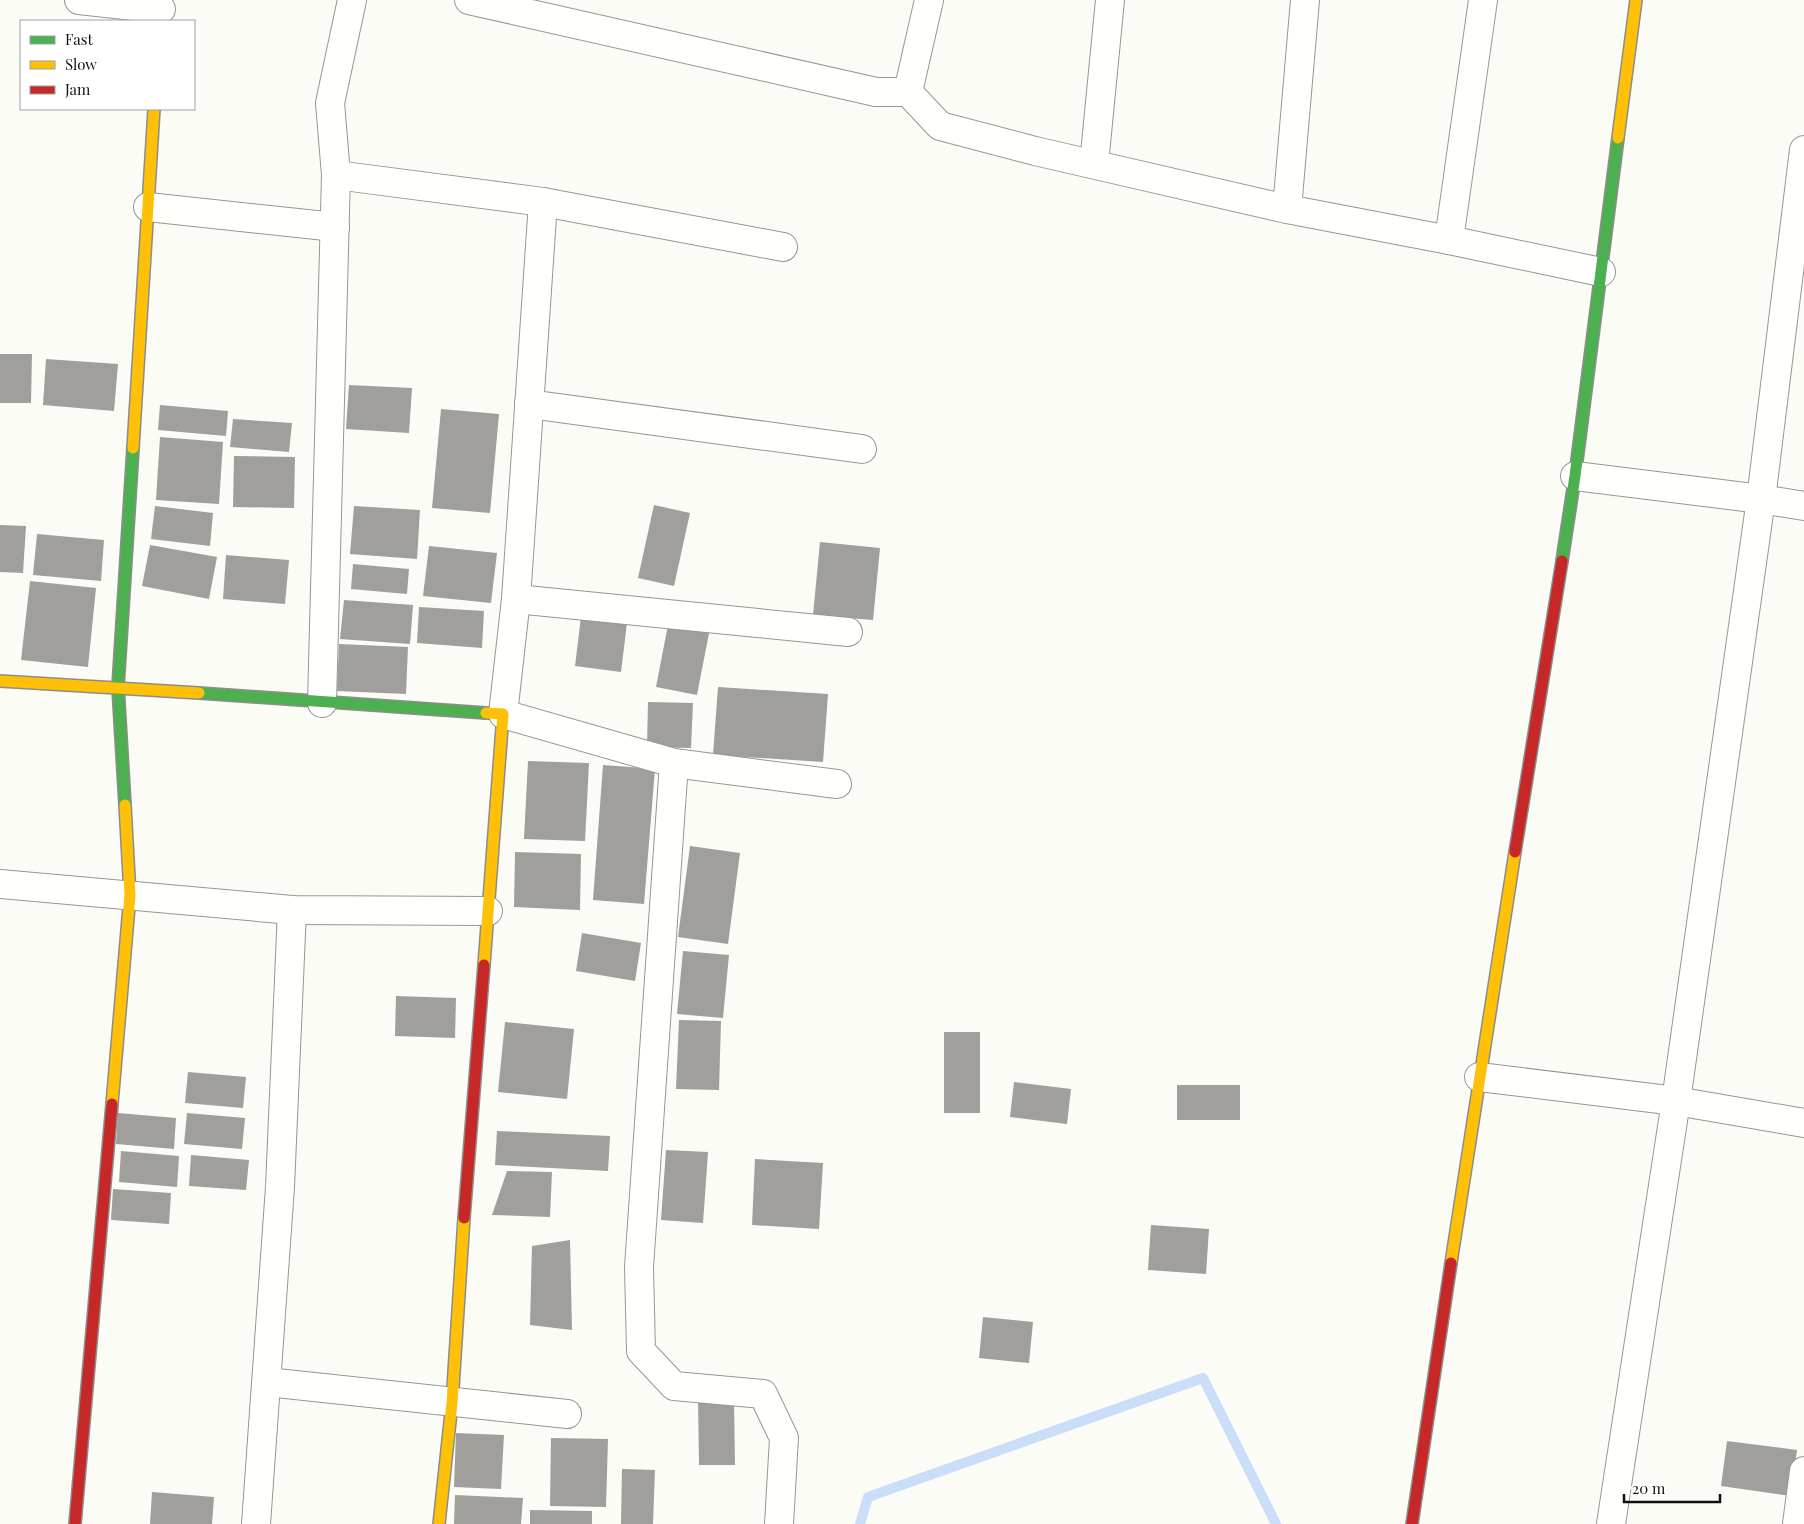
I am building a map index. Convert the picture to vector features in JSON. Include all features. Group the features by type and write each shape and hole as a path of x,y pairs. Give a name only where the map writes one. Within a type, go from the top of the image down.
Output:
{"street":[{"path":"79,0 161,10"},
{"path":"322,702 336,227 336,175 330,103 352,0"},
{"path":"469,0 876,92 908,92 940,126 1094,164 1287,209 1601,272"},
{"path":"908,92 929,0"},
{"path":"1094,164 1110,0"},
{"path":"1287,209 1305,0"},
{"path":"1449,240 1483,0"},
{"path":"1412,1524 1479,1077 1575,476 1636,0"},
{"path":"75,1524 130,895 118,687 154,110"},
{"path":"1611,1524 1676,1101 1761,499 1804,150"},
{"path":"336,175 543,202 783,247"},
{"path":"439,1524 452,1403 462,1242 503,714 516,599 543,202"},
{"path":"148,207 336,227"},
{"path":"529,404 862,449"},
{"path":"1575,476 1804,506"},
{"path":"516,599 848,632"},
{"path":"0,681 118,687 503,714 674,763 837,784"},
{"path":"674,763 639,1267 641,1351 674,1386 763,1394 784,1438 779,1524"},
{"path":"0,884 292,910 488,911"},
{"path":"256,1524 280,1186 292,910"},
{"path":"1479,1077 1676,1101 1804,1123"},
{"path":"267,1382 567,1414"},
{"path":"1797,1524 1804,1470"}],"building":[{"path":"0,354 32,354 31,403 0,403"},
{"path":"46,359 118,364 114,411 43,405"},
{"path":"349,385 412,388 409,433 346,429"},
{"path":"160,405 228,411 226,436 158,430"},
{"path":"441,409 499,414 490,513 432,508"},
{"path":"233,419 292,423 289,452 230,447"},
{"path":"160,437 223,442 219,504 156,500"},
{"path":"234,456 295,457 294,508 233,507"},
{"path":"654,505 690,513 674,586 638,578"},
{"path":"155,506 213,513 210,546 151,539"},
{"path":"354,506 420,510 417,559 350,554"},
{"path":"0,525 26,526 23,573 0,572"},
{"path":"37,534 104,540 101,581 33,575"},
{"path":"820,542 880,548 873,620 813,615"},
{"path":"150,545 217,557 209,599 142,586"},
{"path":"429,546 497,553 491,603 423,596"},
{"path":"226,555 289,560 285,604 223,599"},
{"path":"353,564 409,569 407,594 351,589"},
{"path":"30,581 96,588 88,667 21,660"},
{"path":"344,600 413,605 410,644 340,639"},
{"path":"419,607 484,611 482,648 417,643"},
{"path":"581,617 627,623 621,672 575,666"},
{"path":"668,625 709,633 697,695 656,687"},
{"path":"339,644 408,647 406,694 337,691"},
{"path":"718,687 828,694 823,762 713,755"},
{"path":"648,702 693,703 691,748 647,747"},
{"path":"528,761 589,763 585,841 524,839"},
{"path":"603,765 655,769 644,904 593,900"},
{"path":"690,846 740,853 728,944 678,937"},
{"path":"515,852 581,854 580,910 514,907"},
{"path":"582,933 641,943 635,981 576,971"},
{"path":"683,951 729,955 723,1018 677,1014"},
{"path":"396,996 456,998 455,1038 395,1036"},
{"path":"679,1020 721,1021 719,1090 676,1089"},
{"path":"505,1022 574,1029 567,1099 498,1092"},
{"path":"944,1032 980,1032 980,1113 944,1113"},
{"path":"188,1072 246,1077 243,1108 185,1103"},
{"path":"1014,1082 1071,1089 1067,1124 1010,1117"},
{"path":"1177,1085 1240,1085 1240,1120 1177,1120"},
{"path":"118,1113 176,1118 174,1149 116,1144"},
{"path":"187,1113 245,1118 242,1149 184,1144"},
{"path":"497,1131 610,1136 608,1171 495,1165"},
{"path":"666,1150 708,1152 703,1223 661,1220"},
{"path":"121,1151 179,1156 177,1187 119,1182"},
{"path":"191,1155 249,1160 246,1190 189,1186"},
{"path":"755,1159 823,1163 819,1229 752,1225"},
{"path":"507,1171 552,1172 550,1217 492,1215"},
{"path":"113,1189 171,1193 169,1224 111,1220"},
{"path":"1151,1225 1209,1229 1206,1274 1148,1270"},
{"path":"570,1240 572,1330 530,1325 532,1246"},
{"path":"983,1317 1033,1322 1029,1363 979,1358"},
{"path":"734,1399 735,1465 699,1465 698,1401"},
{"path":"456,1433 504,1435 501,1489 454,1487"},
{"path":"551,1438 608,1439 606,1507 550,1506"},
{"path":"1727,1441 1797,1450 1791,1496 1721,1486"},
{"path":"622,1469 655,1470 653,1524 621,1524"},
{"path":"152,1492 214,1497 212,1524 150,1524"},
{"path":"455,1495 523,1498 521,1524 454,1524"},
{"path":"530,1510 592,1511 592,1524 530,1524"}],"waterway":[{"path":"860,1524 868,1497 1203,1378 1276,1524"}],"traffic: fast":[{"path":"1562,561 1575,476 1618,138"},
{"path":"125,805 118,687 133,448"},
{"path":"199,693 486,713"}],"traffic: slow":[{"path":"1618,138 1636,0"},
{"path":"133,448 154,110"},
{"path":"0,681 199,693"},
{"path":"484,965 503,714 486,713"},
{"path":"112,1104 130,895 125,805"},
{"path":"1451,1263 1515,852"},
{"path":"439,1524 452,1403 464,1218"}],"traffic: jam":[{"path":"1515,852 1562,561"},
{"path":"464,1218 484,965"},
{"path":"75,1524 112,1104"},
{"path":"1412,1524 1451,1263"}]}
